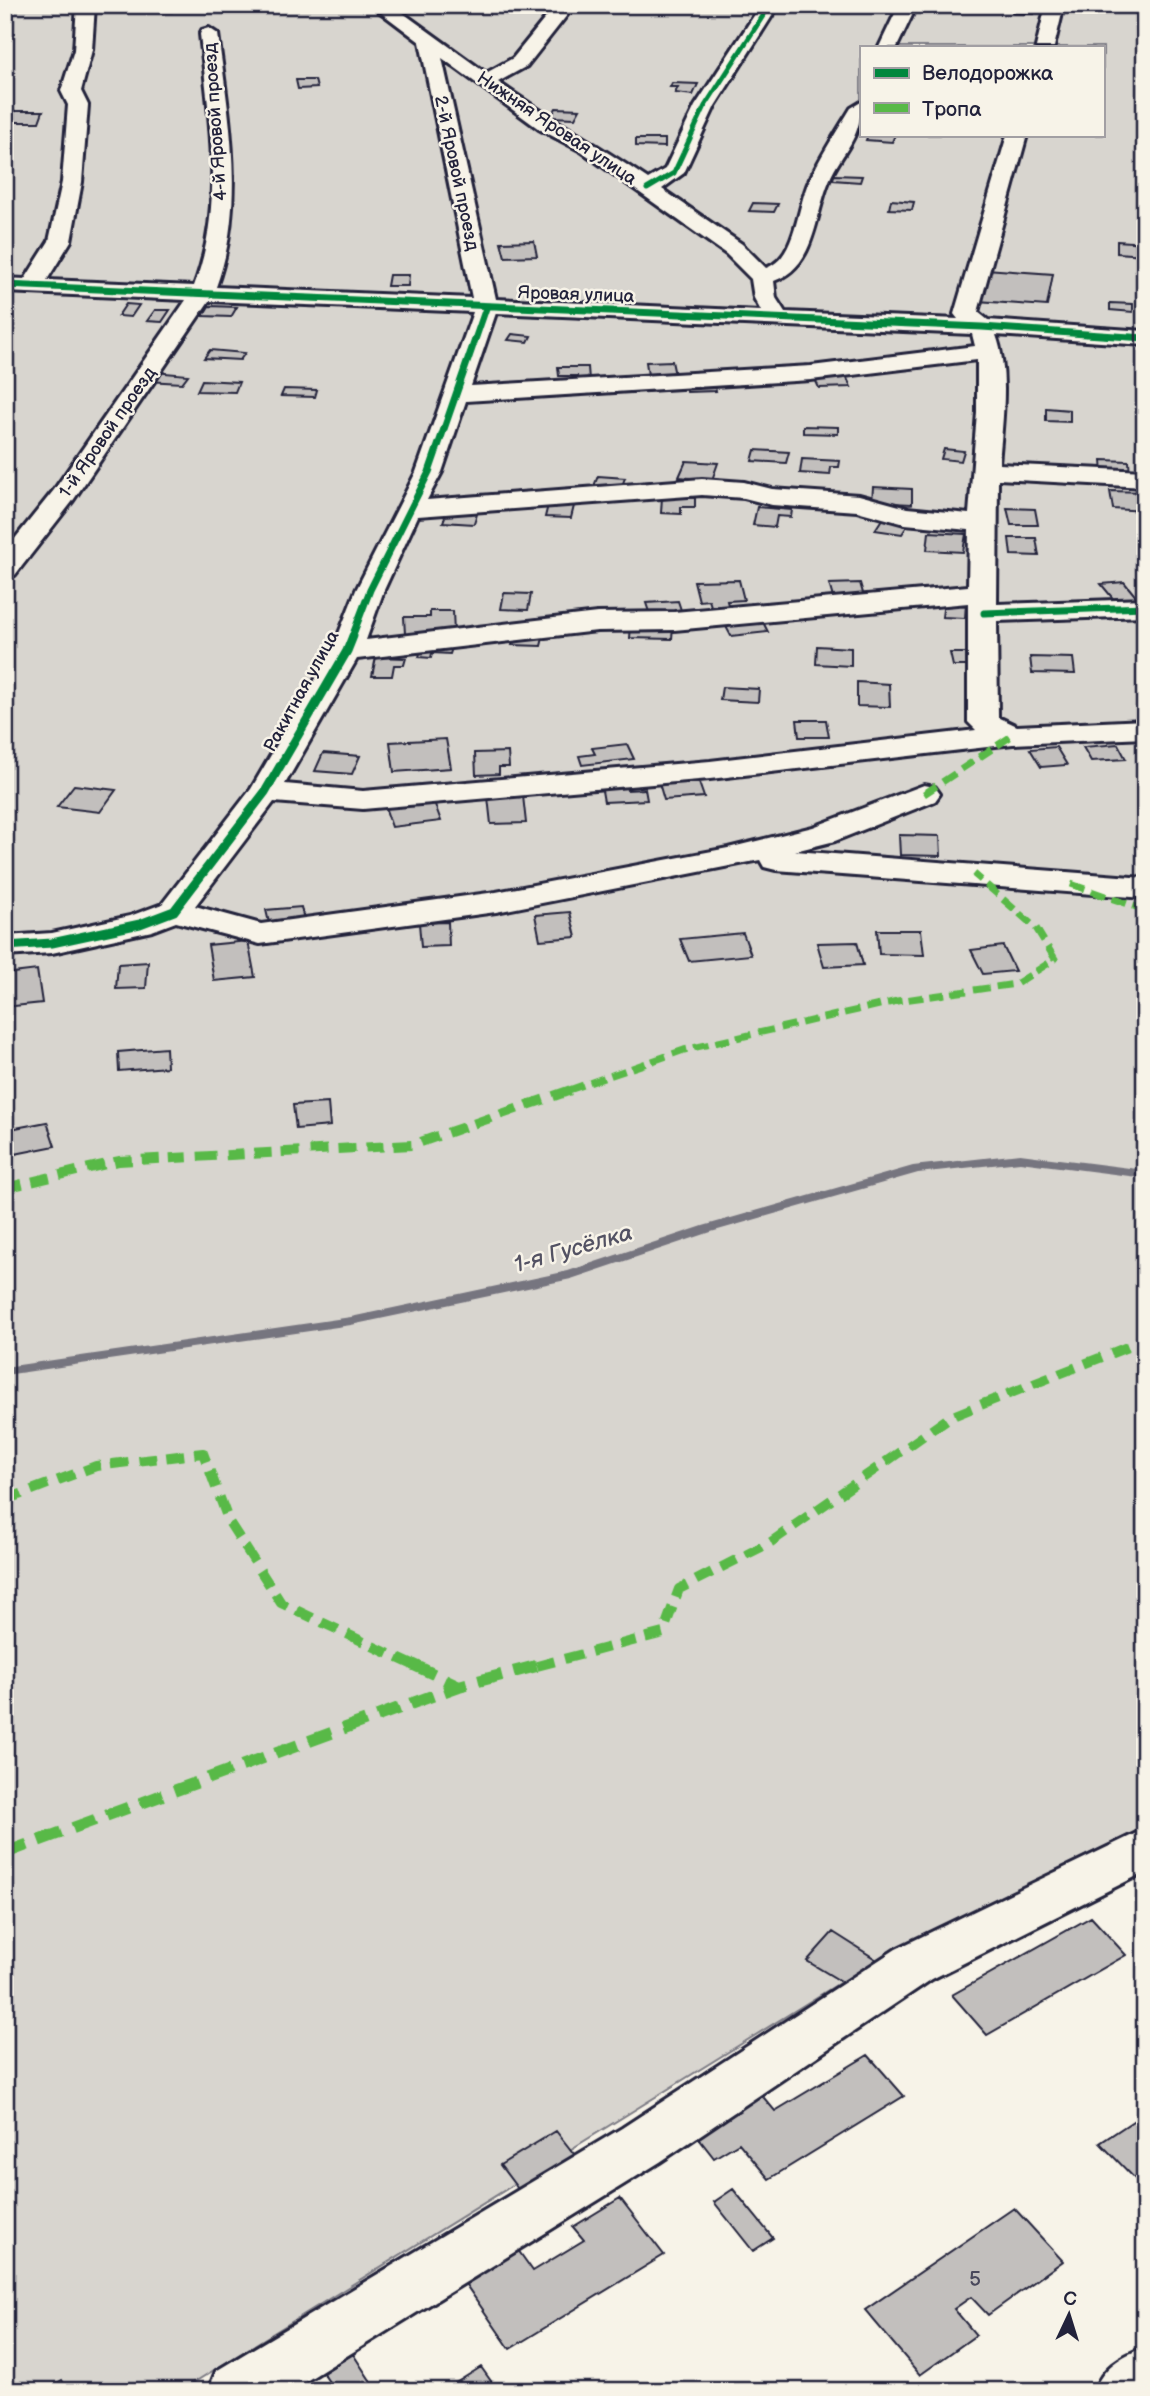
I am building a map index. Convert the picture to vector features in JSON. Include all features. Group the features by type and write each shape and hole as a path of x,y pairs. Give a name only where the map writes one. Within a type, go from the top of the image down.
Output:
{"street":[{"path":"32,286 60,241 72,182 78,105 71,91 83,50 86,5"},
{"name":"Нижняя Яровая улица","path":"380,5 546,125 588,147 734,249 762,277 765,298 778,319"},
{"path":"487,80 520,62 566,5"},
{"path":"647,189 674,173 705,106 770,5"},
{"path":"888,46 908,5"},
{"path":"1045,46 1055,5"},
{"name":"4-й Яровой проезд","path":"203,292 213,272 223,204 209,34"},
{"name":"2-й Яровой проезд","path":"428,38 486,308"},
{"path":"762,277 783,270 799,245 819,181 860,110"},
{"path":"1013,735 983,722 982,500 986,471 985,339 966,314 1017,136"},
{"name":"Яровая улица","path":"5,285 778,319 985,339 1145,338"},
{"name":"1-й Яровой проезд","path":"5,569 63,496 203,292"},
{"name":"Ракитная улица","path":"174,911 265,792 347,651 370,590 408,509 429,472 486,308"},
{"path":"458,394 811,373 985,339"},
{"path":"986,471 1145,479"},
{"path":"408,509 702,487 772,497 859,503 905,516 984,523"},
{"path":"347,651 570,625 983,603 1145,607"},
{"path":"265,792 363,800 710,770 1013,735 1108,733 1145,729"},
{"path":"5,946 65,940 141,924 174,911 260,934 496,902 729,858 824,834 924,794"},
{"path":"729,858 860,862 1071,884 1145,888"},
{"path":"237,2391 641,2145 914,1964 1145,1849"},
{"path":"1123,2391 1145,2375"}],"shaded area":[{"path":"5,5 1145,5 1145,1827 898,1947 180,2391 5,2391"}],"building":[{"path":"141,5 173,5 172,12 140,12"},
{"path":"1013,7 1035,8 1034,14 1012,13"},
{"path":"296,80 315,80 317,88 298,89"},
{"path":"672,83 698,84 693,95 675,93 678,87 670,87"},
{"path":"556,108 580,109 575,118 551,117"},
{"path":"5,111 43,111 39,122 5,122"},
{"path":"868,136 895,136 892,142 866,140"},
{"path":"636,139 665,139 665,147 636,146"},
{"path":"834,175 862,176 860,182 833,180"},
{"path":"891,200 914,202 912,210 889,209"},
{"path":"753,203 778,204 774,212 749,211"},
{"path":"534,241 537,256 505,257 501,242"},
{"path":"1117,241 1145,243 1145,255 1117,253"},
{"path":"986,269 1053,274 1047,306 978,301"},
{"path":"389,275 409,275 408,286 387,286"},
{"path":"1110,303 1133,304 1133,312 1110,310"},
{"path":"126,304 139,305 131,317 118,316"},
{"path":"209,306 237,307 231,317 203,316"},
{"path":"155,310 170,310 162,322 147,321"},
{"path":"512,334 531,336 528,342 508,340"},
{"path":"210,350 245,353 240,360 204,358"},
{"path":"672,361 675,375 648,375 646,362"},
{"path":"558,367 588,367 589,380 577,381 577,376 559,376"},
{"path":"154,372 188,375 182,383 147,381"},
{"path":"845,374 851,387 819,388 813,375"},
{"path":"202,380 239,382 235,392 197,391"},
{"path":"713,381 716,391 687,392 684,382"},
{"path":"284,389 317,390 315,397 281,396"},
{"path":"1046,408 1070,410 1070,422 1046,421"},
{"path":"803,426 838,427 838,434 803,433"},
{"path":"944,449 964,451 961,461 941,459"},
{"path":"755,450 789,452 786,463 752,461"},
{"path":"802,459 840,461 839,467 831,467 830,475 800,473"},
{"path":"1102,460 1129,461 1130,475 1103,473"},
{"path":"686,461 718,463 712,480 679,477"},
{"path":"598,476 625,478 621,488 594,486"},
{"path":"873,487 912,489 912,504 872,502"},
{"path":"1110,491 1145,492 1145,511 1113,509"},
{"path":"662,497 695,498 695,507 681,507 681,514 661,513"},
{"path":"548,505 574,506 571,518 545,517"},
{"path":"757,507 792,510 791,517 777,516 775,527 753,525"},
{"path":"1007,508 1035,509 1038,525 1011,525"},
{"path":"448,509 478,511 474,524 443,522"},
{"path":"884,516 911,520 902,534 875,530"},
{"path":"929,532 966,534 963,552 927,550"},
{"path":"1009,538 1036,538 1039,556 1011,555"},
{"path":"739,580 744,600 727,601 729,609 712,609 709,600 699,601 694,581"},
{"path":"1124,582 1138,599 1115,601 1101,584"},
{"path":"860,583 865,600 834,601 829,584"},
{"path":"504,593 531,594 528,610 501,609"},
{"path":"678,601 682,613 650,615 646,603"},
{"path":"944,602 966,603 965,618 942,617"},
{"path":"430,611 453,611 454,633 405,634 404,617 430,617"},
{"path":"761,618 768,632 731,636 723,621"},
{"path":"631,625 673,626 672,639 630,638"},
{"path":"515,632 544,634 541,646 512,645"},
{"path":"423,643 453,645 450,654 432,653 431,658 419,657"},
{"path":"817,646 851,648 851,666 816,664"},
{"path":"950,653 975,653 978,666 953,666"},
{"path":"376,657 406,658 404,665 394,665 392,676 372,676"},
{"path":"1030,657 1073,658 1075,674 1032,673"},
{"path":"857,682 889,684 890,707 857,706"},
{"path":"722,687 759,689 758,702 720,700"},
{"path":"797,720 826,720 829,737 799,737"},
{"path":"446,739 451,768 394,772 390,742"},
{"path":"627,744 634,759 582,765 579,756 595,754 592,748"},
{"path":"1118,744 1126,759 1091,761 1083,747"},
{"path":"1056,747 1067,765 1041,767 1030,749"},
{"path":"508,752 509,767 499,767 499,774 476,775 475,753"},
{"path":"323,753 360,756 352,774 315,771"},
{"path":"698,780 704,797 664,800 659,783"},
{"path":"626,784 627,790 645,789 647,800 604,802 601,785"},
{"path":"74,785 116,790 100,812 57,807"},
{"path":"523,796 526,823 491,824 488,797"},
{"path":"434,802 441,821 392,827 385,807"},
{"path":"899,835 940,836 941,856 900,855"},
{"path":"301,907 305,924 270,927 266,910"},
{"path":"570,912 576,937 540,940 535,915"},
{"path":"448,922 449,946 421,947 419,923"},
{"path":"877,930 921,930 924,955 879,954"},
{"path":"743,933 751,955 689,961 680,939"},
{"path":"248,941 255,977 214,981 208,945"},
{"path":"857,942 863,965 824,967 817,943"},
{"path":"1003,946 1015,971 983,974 971,950"},
{"path":"148,962 146,988 116,989 118,964"},
{"path":"37,970 42,1003 5,1007 5,974"},
{"path":"166,1048 167,1067 119,1071 118,1052"},
{"path":"328,1103 330,1126 296,1129 293,1105"},
{"path":"47,1122 55,1146 5,1156 5,1130"},
{"path":"1091,1917 1126,1955 987,2035 952,1995"},
{"path":"833,1932 877,1960 852,1988 807,1961"},
{"path":"868,2055 904,2096 769,2179 739,2143 714,2158 693,2131 759,2092 775,2111"},
{"path":"1145,2113 1145,2189 1100,2143"},
{"path":"556,2131 581,2163 524,2197 500,2165"},
{"path":"733,2189 773,2238 753,2251 714,2202"},
{"path":"620,2198 664,2255 510,2349 464,2282 518,2250 533,2271 584,2240 573,2227"},
{"path":"1014,2208 1063,2261 988,2315 971,2297 954,2309 976,2335 920,2375 865,2310"},
{"path":"353,2354 377,2391 335,2391 323,2373"},
{"path":"481,2367 498,2391 443,2391"},
{"path":"62,2380 68,2391 42,2391"}],"waterway":[{"name":"1-я Гусёлка","path":"5,1371 351,1321 571,1275 707,1229 917,1169 1020,1158 1145,1174"}],"marked path":[{"path":"924,794 1013,735"},
{"path":"5,1188 119,1161 412,1145 684,1050 897,1001 1016,984 1055,959 1036,928 974,874"},
{"path":"1071,884 1145,910"},
{"path":"5,1853 459,1686 663,1633 679,1589 771,1542 950,1417 1145,1340"},
{"path":"5,1500 96,1466 203,1453 229,1522 281,1603 459,1686"}],"cycle path":[{"path":"647,189 674,173 705,106 770,5"},
{"path":"5,285 982,327 1145,338"},
{"path":"5,946 52,943 140,924 174,911 265,792 347,651 370,590 408,509 429,472 486,308"},
{"path":"984,613 1145,607"}]}
